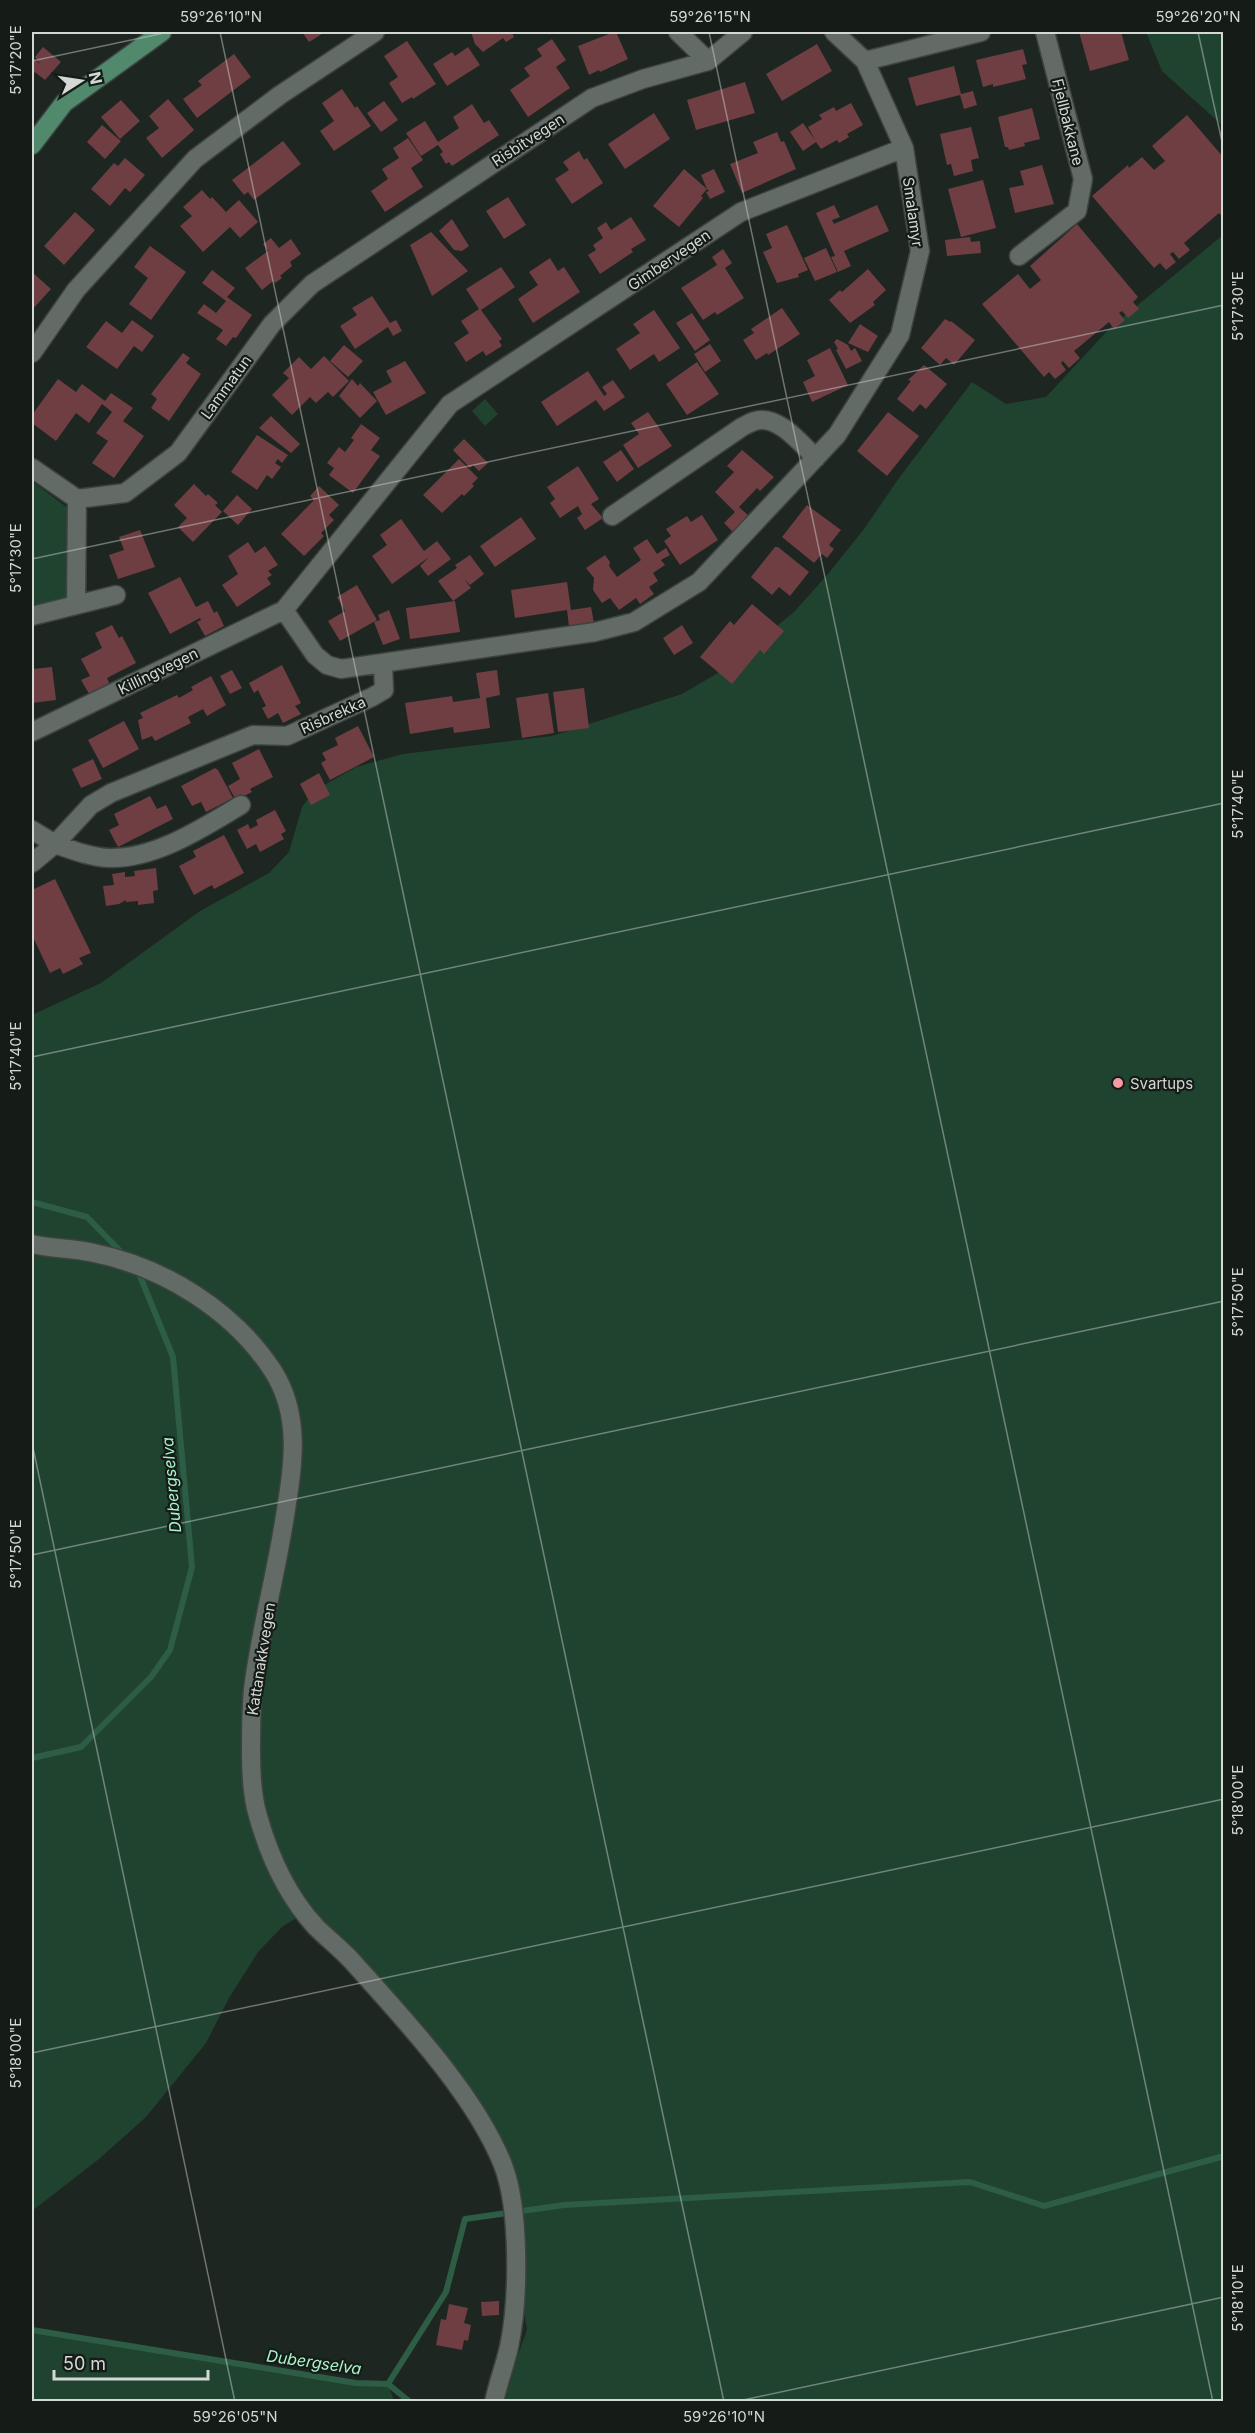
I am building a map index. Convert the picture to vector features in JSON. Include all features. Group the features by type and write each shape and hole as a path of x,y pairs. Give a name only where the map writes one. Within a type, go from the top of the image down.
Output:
{"main road":[{"path":"32,145 64,103 152,34"}],"street":[{"path":"32,353 76,290 195,159 280,95 375,32"},
{"path":"678,32 708,61"},
{"name":"Risbitvegen","path":"362,249 592,98 643,79 708,61 742,32"},
{"name":"Smalamyr","path":"383,664 634,622 699,582 837,435 900,335 920,251 904,148 866,61 834,32"},
{"path":"866,61 981,32"},
{"name":"Fjellbakkane","path":"1019,256 1077,211 1083,179 1045,32"},
{"name":"Gimbervegen","path":"450,404 741,212 904,148"},
{"name":"Lammatun","path":"77,499 125,493 178,453 272,324 312,284 362,249"},
{"name":"Killingvegen","path":"32,732 285,610 450,404"},
{"path":"612,516 757,420 770,421 786,430 816,458"},
{"path":"32,468 77,499 76,604"},
{"path":"32,616 116,595"},
{"path":"285,610 315,655 327,665 341,669 383,664"},
{"name":"Risbrekka","path":"32,863 55,844 91,805 111,793 253,735 287,736 372,697 384,690 383,664"},
{"path":"32,830 55,844 86,854 110,858 152,851 207,825 241,805"},
{"name":"Kattanakkvegen","path":"32,1244 98,1253 169,1279 190,1292 235,1327 253,1345 279,1383 291,1418 294,1449 281,1540 253,1689 251,1767 256,1812 271,1854 298,1906 317,1928 349,1958 439,2062 482,2121 505,2169 515,2226 515,2282 509,2346 494,2402"}],"green space":[{"path":"1146,32 1223,32 1223,126 1162,71"},
{"path":"1223,235 1223,2401 501,2401 527,2330 508,2213 475,2104 390,1990 363,1959 324,1925 302,1915 283,1926 258,1952 229,1998 206,2043 146,2117 99,2159 32,2211 32,1015 101,983 200,911 269,873 289,852 302,807 314,791 356,767 403,754 552,736 682,694 723,670 794,612 828,574 972,382 1006,404 1046,397 1110,328"},
{"path":"485,399 498,414 485,426 472,411"},
{"path":"32,481 69,509 69,601 32,605"},
{"path":"32,2330 356,2383 388,2384 394,2401 32,2401"}],"building":[{"path":"302,32 325,32 309,42"},
{"path":"471,32 514,32 512,33 514,37 506,42 503,38 483,52 475,44"},
{"path":"614,32 628,59 589,75 578,46"},
{"path":"1079,32 1121,32 1129,60 1090,71"},
{"path":"552,39 566,60 556,67 570,88 528,117 510,90 530,76 524,68 542,56 537,49"},
{"path":"407,41 436,84 413,99 412,97 402,103 389,83 398,77 384,56"},
{"path":"817,44 832,71 782,101 766,74"},
{"path":"43,47 61,62 45,80 35,72 32,77 32,57 40,64 35,57"},
{"path":"468,47 480,65 447,86 433,64 452,52 455,56"},
{"path":"1023,49 1027,64 1022,65 1026,79 993,87 993,84 983,87 976,60"},
{"path":"234,54 251,77 197,118 183,99 202,85 198,81"},
{"path":"954,66 961,94 973,91 977,105 964,109 960,95 916,106 908,78"},
{"path":"745,82 755,113 696,130 687,100"},
{"path":"342,89 371,126 334,151 320,131 334,121 322,103"},
{"path":"168,99 194,130 162,158 146,138 159,128 149,116"},
{"path":"121,100 140,121 120,139 101,117"},
{"path":"384,101 398,120 381,132 367,113"},
{"path":"851,103 863,125 847,134 849,137 839,143 837,140 821,149 816,142 803,151 790,132 803,123 815,140 808,127 822,119 819,115 834,107 836,111"},
{"path":"472,104 484,123 489,120 499,135 452,166 449,162 446,164 440,154 443,152 438,145 421,156 406,133 425,121 438,142 459,128 453,117"},
{"path":"1032,108 1040,139 1009,150 1005,147 998,117"},
{"path":"654,113 670,139 625,169 608,144"},
{"path":"1187,115 1224,158 1224,219 1219,213 1184,243 1190,250 1179,259 1173,252 1170,254 1176,262 1166,270 1160,263 1154,268 1092,196 1128,165 1129,168 1142,157 1154,170 1165,161 1152,146"},
{"path":"102,125 121,141 105,159 87,142"},
{"path":"971,127 979,158 971,160 973,171 954,176 951,164 947,165 940,134"},
{"path":"777,132 781,142 784,141 796,169 742,193 730,164 758,153 753,142"},
{"path":"408,138 423,160 411,168 423,187 385,212 371,191 388,179 382,169 399,158 393,148"},
{"path":"283,141 301,164 254,200 248,192 244,195 232,180"},
{"path":"579,151 584,160 587,158 603,183 572,204 555,179 569,170 563,162"},
{"path":"125,158 145,175 130,192 125,188 110,206 91,189 114,163 118,166"},
{"path":"1042,165 1054,204 1015,213 1009,188 1024,185 1020,171"},
{"path":"684,169 707,189 701,196 703,198 679,227 653,206"},
{"path":"714,169 725,192 710,199 706,192 709,191 701,175"},
{"path":"983,180 996,228 961,237 948,189"},
{"path":"202,190 226,212 239,200 258,222 240,238 230,227 203,252 180,226 192,216 183,207"},
{"path":"508,197 526,225 504,239 486,211"},
{"path":"834,205 840,217 832,220 834,224 877,205 889,231 844,251 851,266 838,272 831,257 835,256 816,213"},
{"path":"75,212 95,230 64,265 44,246"},
{"path":"631,217 646,240 631,249 633,252 600,274 588,255 596,250 593,245 603,238 597,228 606,222 611,230"},
{"path":"452,219 469,246 462,251 454,250 439,231"},
{"path":"1077,224 1138,297 1133,302 1139,309 1128,318 1122,311 1119,313 1125,320 1114,329 1109,322 1074,351 1080,358 1069,368 1063,361 1061,363 1066,370 1055,379 1049,372 1044,377 982,304 1018,274 1030,289 1041,280 1030,266"},
{"path":"787,225 808,270 798,274 799,277 777,283 763,252 772,248 766,234"},
{"path":"431,232 468,271 432,296 410,245"},
{"path":"970,237 971,242 980,241 981,253 947,256 945,240"},
{"path":"271,238 279,248 291,239 301,254 290,262 292,266 280,276 282,278 275,283 273,281 262,290 245,268 268,251 263,244"},
{"path":"150,246 186,272 151,320 129,304 148,278 134,267"},
{"path":"826,248 837,272 815,281 804,258"},
{"path":"723,249 732,263 725,268 744,298 717,315 715,312 703,320 681,288 717,265 712,257"},
{"path":"550,258 558,271 564,267 580,292 533,323 518,299 538,285 529,272"},
{"path":"501,267 515,287 481,310 502,339 499,341 502,346 486,356 483,351 466,362 454,343 469,333 461,321 479,309 466,289"},
{"path":"868,269 886,290 873,302 875,305 850,323 829,300 840,290 842,292"},
{"path":"212,270 235,288 227,297 252,315 236,338 233,337 226,346 216,339 223,330 197,313 204,304 216,313 226,301 202,283"},
{"path":"32,272 51,289 32,310"},
{"path":"372,296 390,323 396,320 402,331 393,336 388,327 355,349 340,326 357,315 352,308"},
{"path":"782,308 800,334 768,355 767,353 756,360 743,340 754,333 751,329"},
{"path":"654,310 680,348 659,362 654,354 630,370 616,349 640,333 633,324"},
{"path":"692,313 710,340 695,351 676,323"},
{"path":"945,319 951,321 975,340 954,365 946,358 940,365 921,348"},
{"path":"132,320 154,336 142,352 134,346 117,369 86,347 106,321 122,333"},
{"path":"860,324 878,336 868,352 848,343"},
{"path":"837,339 848,345 851,351 855,348 862,361 846,369 836,350 838,349 834,342"},
{"path":"710,344 721,361 705,372 694,354"},
{"path":"344,345 363,361 348,377 330,361"},
{"path":"830,348 848,385 812,402 803,382 815,376 807,360"},
{"path":"183,353 190,358 186,363 201,374 169,421 151,408 157,399 151,394"},
{"path":"324,356 349,381 333,397 328,392 316,403 310,397 292,415 272,395 289,378 283,373 299,357 311,369"},
{"path":"405,361 426,393 386,415 373,392 392,382 386,371"},
{"path":"697,362 719,394 687,415 666,384"},
{"path":"924,365 947,384 926,409 920,404 913,412 897,399 911,381 908,380"},
{"path":"588,371 604,396 607,394 602,387 613,380 625,397 604,411 596,400 557,426 541,402"},
{"path":"58,379 76,392 82,384 105,401 111,393 133,408 123,421 144,436 114,478 92,463 108,441 96,433 112,412 102,404 89,423 76,413 56,441 32,423 32,415"},
{"path":"352,379 358,386 360,383 377,401 360,418 339,396"},
{"path":"648,412 672,446 638,468 623,445 639,434 631,423"},
{"path":"888,412 919,436 887,476 857,451"},
{"path":"271,416 300,444 291,453 259,428"},
{"path":"361,424 380,438 371,450 380,456 353,493 329,475 334,468 327,463 339,447 345,452 354,440 351,438"},
{"path":"257,435 288,455 282,463 278,459 275,463 281,467 272,479 267,475 257,490 231,472"},
{"path":"464,439 488,463 479,471 473,465 470,468 453,450"},
{"path":"621,450 634,469 617,482 603,462"},
{"path":"742,450 774,477 760,491 757,488 739,507 751,518 735,534 724,523 735,512 715,492 734,472 727,466"},
{"path":"459,459 478,478 464,496 462,494 442,513 423,495"},
{"path":"578,466 599,499 591,504 603,518 585,530 577,518 582,514 578,506 560,518 550,503 555,499 547,487"},
{"path":"194,484 206,496 208,494 218,503 215,505 222,512 193,542 178,527 187,518 174,505"},
{"path":"319,486 339,505 329,515 334,520 321,533 324,536 304,556 281,534 314,500 310,496"},
{"path":"237,495 252,509 238,525 223,511"},
{"path":"807,505 841,530 829,545 834,549 827,558 822,554 814,563 782,537"},
{"path":"702,515 718,540 680,565 664,541 671,536 666,529 687,516 691,522"},
{"path":"521,517 536,539 495,567 480,546"},
{"path":"401,519 424,551 437,541 451,559 428,576 420,566 429,557 392,584 372,556 387,545 380,535"},
{"path":"140,530 155,567 118,579 109,555 124,550 119,537"},
{"path":"647,539 657,554 666,548 670,555 661,560 665,565 653,573 658,581 649,587 654,594 640,604 636,598 619,610 610,598 602,603 593,590 594,578 586,568 605,555 617,577 641,560 633,548"},
{"path":"248,542 255,553 265,546 278,565 268,571 272,575 267,578 271,584 237,607 222,585 238,574 228,556"},
{"path":"775,547 809,572 790,596 779,587 772,595 751,577"},
{"path":"470,555 484,574 470,585 464,579 471,588 453,601 438,581 457,568 455,565"},
{"path":"180,577 196,607 208,601 214,613 217,611 224,626 205,636 197,622 201,620 200,618 170,634 148,593"},
{"path":"567,582 571,610 591,607 594,623 569,627 567,610 515,618 511,590"},
{"path":"357,585 377,620 340,641 328,621 345,611 337,597"},
{"path":"455,601 460,632 410,639 406,608"},
{"path":"752,604 784,631 764,654 760,650 732,684 700,657 730,621 734,625"},
{"path":"389,610 400,639 383,645 374,622 380,620 378,615"},
{"path":"112,625 119,638 122,636 136,663 107,678 111,687 91,697 81,680 90,676 81,659 102,648 95,633"},
{"path":"682,625 693,643 674,655 663,638"},
{"path":"282,665 301,703 295,706 301,714 283,723 278,713 268,719 262,708 266,706 258,690 254,693 249,683"},
{"path":"52,667 56,700 32,703 32,669"},
{"path":"232,670 242,688 230,694 220,676"},
{"path":"497,670 500,695 486,698 490,728 454,733 453,727 410,734 405,703 452,696 453,702 480,698 476,673"},
{"path":"211,676 226,705 207,716 203,709 188,717 191,723 155,741 152,736 142,740 138,720 143,718 140,713 177,695 179,698 193,690 191,687"},
{"path":"584,688 589,728 558,732 553,692"},
{"path":"548,693 554,733 522,738 516,698"},
{"path":"124,721 139,749 103,768 88,740"},
{"path":"358,726 374,757 330,780 321,763 326,760 322,753 338,745 335,738"},
{"path":"259,749 273,777 250,789 252,792 236,800 228,786 240,779 232,763"},
{"path":"93,759 102,779 81,788 72,769"},
{"path":"215,768 233,798 206,812 201,802 192,806 181,786"},
{"path":"319,773 330,795 311,805 300,784"},
{"path":"150,796 157,809 166,805 173,819 118,847 109,830 119,825 114,814"},
{"path":"275,810 286,831 281,834 284,839 260,852 256,844 247,849 237,830 248,824 250,829 258,825 256,820"},
{"path":"224,835 244,873 214,889 212,885 194,895 179,866 196,857 193,851"},
{"path":"156,868 158,890 153,891 154,903 138,905 138,901 126,902 126,900 119,904 106,906 103,886 114,885 112,874 125,872 125,877 135,876 134,871"},
{"path":"55,879 91,953 79,958 83,964 63,974 60,968 50,973 32,935 32,890"},
{"path":"499,2301 499,2315 482,2316 481,2302"},
{"path":"449,2304 468,2308 464,2323 471,2325 468,2341 464,2340 462,2350 436,2345 441,2319 446,2320"}],"waterway":[{"name":"Dubergselva","path":"32,1202 87,1217 123,1254"},
{"name":"Dubergselva","path":"32,1758 81,1747 151,1677 170,1650 192,1567 173,1357 138,1271"},
{"path":"388,2384 446,2292 465,2219 564,2205 970,2182 1044,2206 1224,2156"},
{"name":"Dubergselva","path":"32,2330 356,2383 388,2384 410,2402"}],"place":[{"name":"Svartups","path":"1118,1083"}]}
